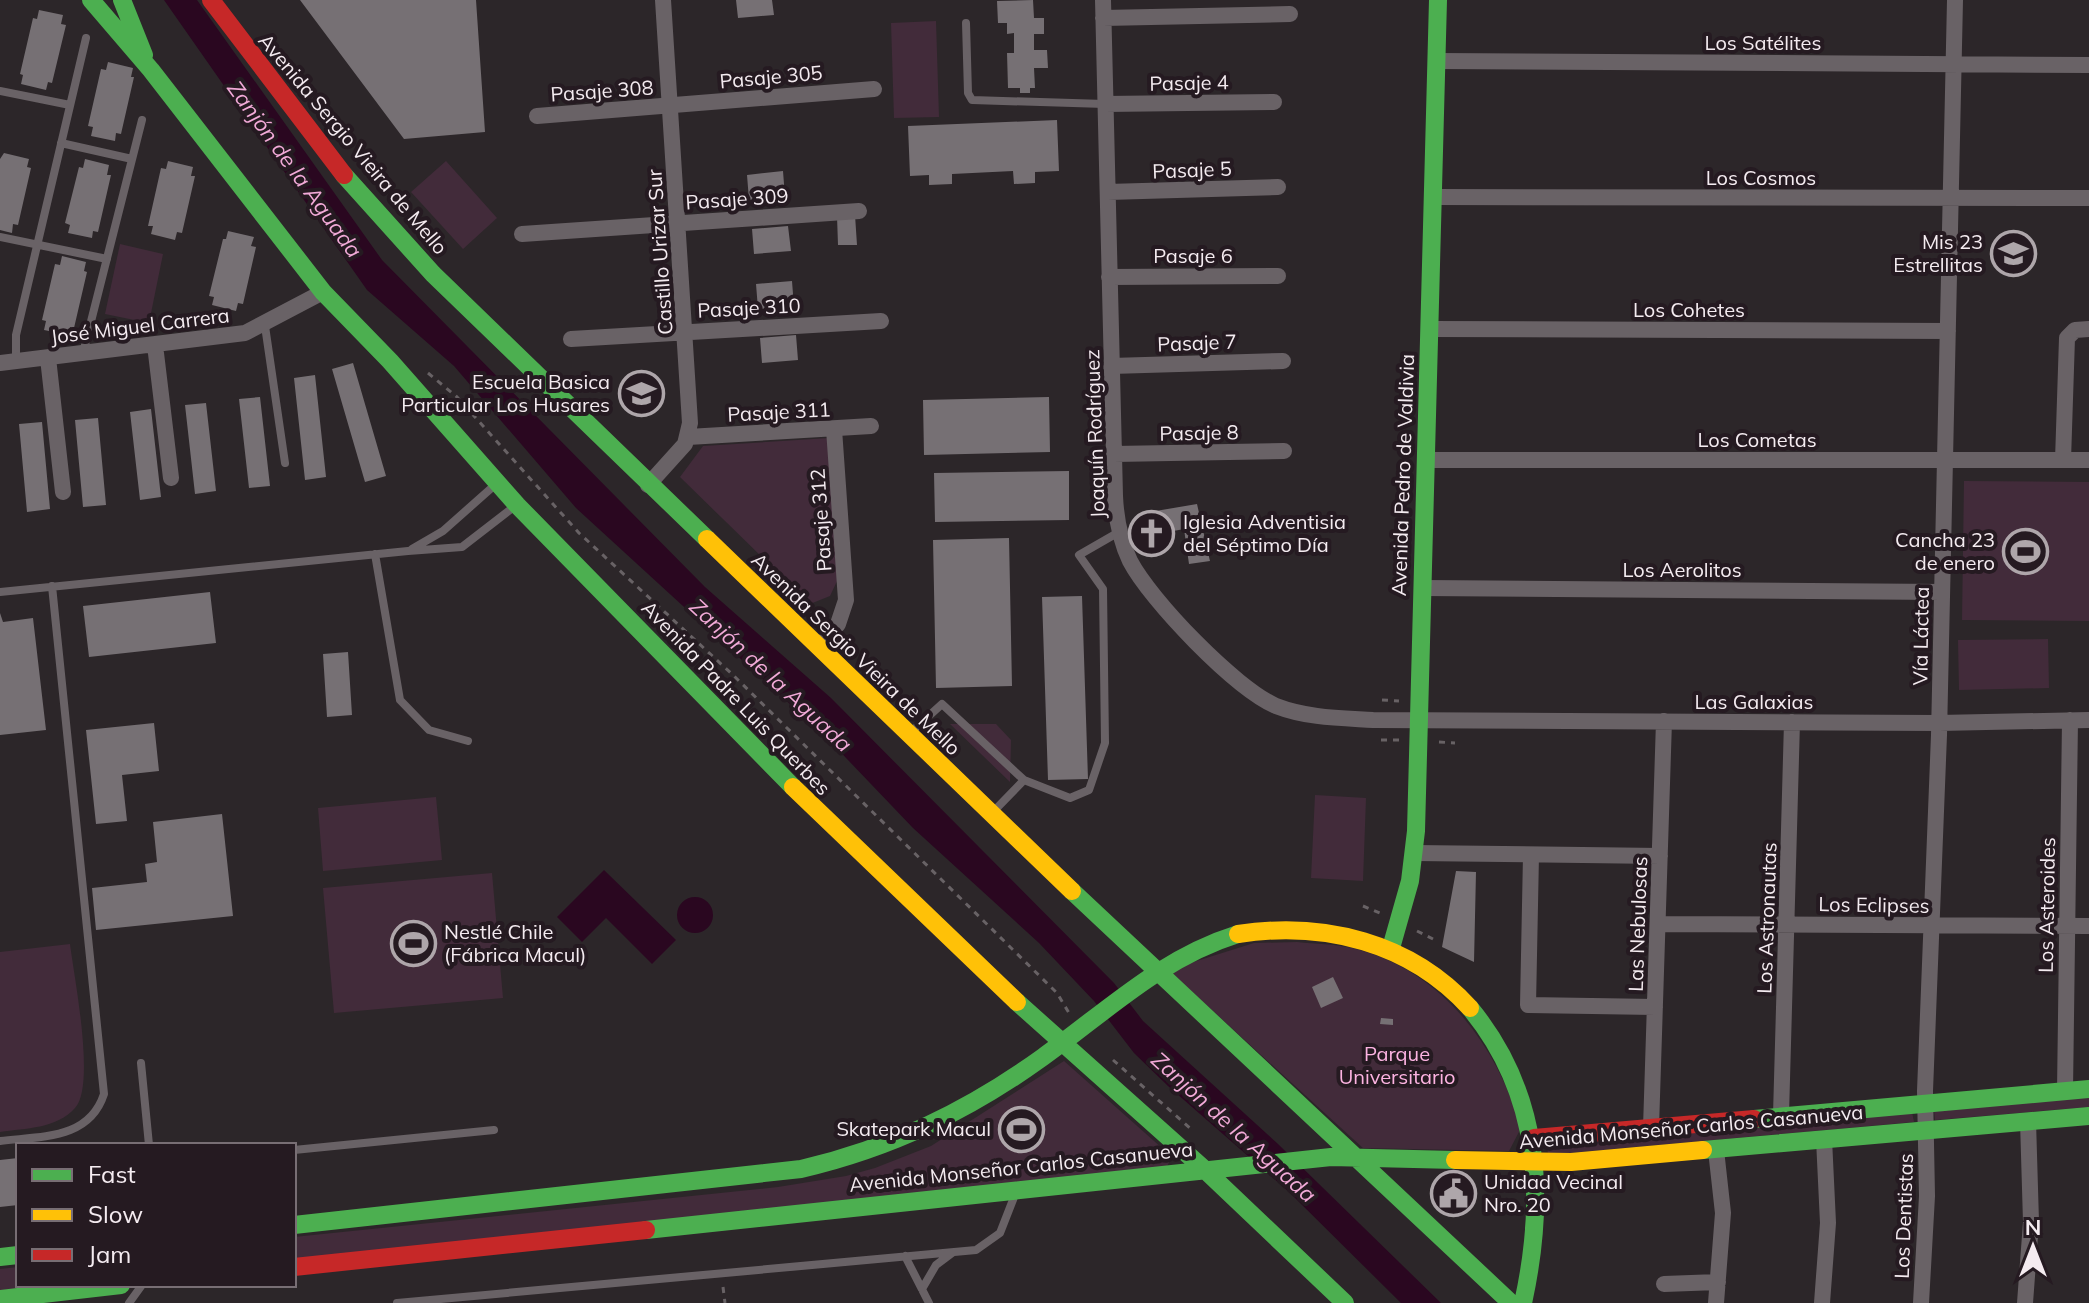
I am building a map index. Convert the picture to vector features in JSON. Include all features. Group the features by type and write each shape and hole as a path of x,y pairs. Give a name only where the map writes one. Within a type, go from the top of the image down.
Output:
{"main road":[{"path":"91,0 151,70"},
{"path":"122,0 151,70"},
{"name":"Avenida Sergio Vieira de Mello","path":"211,0 244,48 410,251 648,485 991,814 1511,1303"},
{"name":"Avenida Pedro de Valdivia","path":"1391,948 1404,908 1414,853 1438,0"},
{"name":"Avenida Padre Luis Querbes","path":"151,70 323,292 404,377 517,505 829,824 1073,1035 1204,1169 1345,1303"},
{"name":"Avenida Monseñor Carlos Casanueva","path":"296,1225 801,1169 856,1157 909,1138 962,1110 1073,1035 1156,968 1213,941 1267,930 1323,931 1391,948 1445,984 1479,1018 1518,1085 1534,1138 1538,1164 1537,1224 1523,1303"},
{"name":"Avenida Monseñor Carlos Casanueva","path":"1534,1138 2089,1089"},
{"name":"Avenida Monseñor Carlos Casanueva","path":"296,1267 1331,1157 1538,1164 2089,1116"},
{"path":"0,1299 104,1287"}],"street":[{"name":"Castillo Urizar Sur","path":"663,0 686,332 688,437"},
{"name":"Joaquín Rodríguez","path":"1103,0 1111,366 1119,532 1138,575 1160,603 1240,682 1262,699 1315,716 1419,720"},
{"name":"Vía Láctea","path":"1926,1129 1939,723 1955,0"},
{"path":"1103,18 1290,14"},
{"name":"Los Satélites","path":"1436,61 2089,65"},
{"name":"Pasaje 305","path":"670,106 874,89"},
{"name":"Pasaje 4","path":"1105,104 1274,102"},
{"name":"Pasaje 308","path":"537,116 670,106"},
{"name":"Pasaje 5","path":"1108,192 1278,187"},
{"name":"Los Cosmos","path":"1433,197 2089,198"},
{"name":"Pasaje 309","path":"522,234 859,211"},
{"name":"Pasaje 6","path":"1109,277 1278,276"},
{"name":"José Miguel Carrera","path":"8,362 224,337 265,326 323,292"},
{"name":"Pasaje 310","path":"571,339 881,321"},
{"name":"Los Cohetes","path":"1429,329 1948,331"},
{"path":"2063,460 2066,344 2070,333 2089,329"},
{"path":"155,345 171,478"},
{"path":"48,358 63,492"},
{"name":"Pasaje 7","path":"1111,366 1283,361"},
{"name":"Pasaje 311","path":"688,437 871,426"},
{"name":"Pasaje 312","path":"819,648 838,624 846,600 834,429"},
{"path":"648,485 681,451 688,437"},
{"name":"Pasaje 8","path":"1114,454 1284,451"},
{"name":"Los Cometas","path":"1426,460 2089,460"},
{"name":"Los Aerolitos","path":"1422,588 1942,592"},
{"name":"Las Galaxias","path":"1419,720 1939,723 2089,720"},
{"name":"Los Asteroides","path":"2065,1091 2070,720"},
{"name":"Las Nebulosas","path":"1651,1128 1664,721"},
{"name":"Los Astronautas","path":"1781,1115 1792,722"},
{"path":"1414,853 1660,856"},
{"path":"1531,855 1528,1005 1655,1007"},
{"name":"Los Eclipses","path":"1658,924 2089,926"},
{"path":"2025,1303 2031,1222 2028,1121"},
{"name":"Los Dentistas","path":"1921,1303 1927,1196 1926,1129"},
{"path":"1822,1303 1828,1223 1824,1139"},
{"path":"1716,1150 1723,1213 1716,1303"},
{"path":"1664,1284 1718,1282"}],"lane":[{"path":"966,23 968,93 972,100 1105,104"},
{"path":"8,362 86,38"},
{"path":"0,91 70,105"},
{"path":"83,354 142,120"},
{"path":"61,143 132,159"},
{"path":"0,237 107,259"},
{"path":"265,326 285,463"},
{"path":"408,551 443,531 497,483"},
{"path":"0,592 462,547 517,505"},
{"path":"909,735 942,704 1024,780 1070,798 1084,794 1092,784 1105,743 1103,589 1079,555 1119,532"},
{"path":"375,554 400,700 429,730 468,741"},
{"path":"0,1141 77,1129 92,1118 104,1094 52,586"},
{"path":"991,814 1024,780"},
{"path":"141,1063 149,1143"},
{"path":"296,1150 494,1130"},
{"path":"397,1303 976,1250 997,1236 1016,1191"},
{"path":"922,1289 936,1265 957,1251"},
{"path":"905,1256 929,1303"}],"path":[{"path":"404,377 416,372 432,374 457,397 579,533 733,675 1057,993 1068,1009 1073,1035"},
{"path":"1110,1058 1152,1091 1195,1134"},
{"path":"1155,1107 1167,1117"}],"green space":[{"path":"936,21 939,117 894,118 891,23"},
{"path":"446,161 497,218 463,249 411,192"},
{"path":"120,244 163,254 149,323 105,314"},
{"path":"829,438 838,579 830,596 810,604 680,477 703,446"},
{"name":"Cancha 23 de enero","path":"1964,481 2089,482 2089,621 1962,620"},
{"path":"2048,639 2049,688 1959,690 1958,640"},
{"path":"950,724 996,724 1011,740 1010,782"},
{"path":"1315,795 1366,798 1363,881 1311,878"},
{"path":"436,797 442,860 323,871 318,808"},
{"name":"Nestlé Chile (Fábrica Macul)","path":"492,873 503,998 334,1013 323,888"},
{"name":"Parque Universitario","path":"1297,942 1352,948 1384,958 1413,973 1438,992 1480,1040 1510,1097 1521,1128 1509,1151 1363,1148 1168,970 1254,943"},
{"path":"70,944 84,1055 81,1096 75,1108 50,1124 0,1132 0,952"},
{"path":"1064,1061 1172,1157 1166,1168 296,1259 296,1237 778,1187 846,1176 931,1146"},
{"path":"2089,1097 2089,1107 1935,1120 1934,1110"},
{"path":"1912,1112 1914,1122 1548,1155 1547,1145"},
{"path":"16,1267 16,1287 37,1287 0,1291 0,1269"}],"water":[{"name":"Zanjón de la Aguada","path":"164,0 197,0 382,260 705,587 831,698 1114,983 1143,1021 1278,1144 1441,1303 1401,1303 1289,1192 1134,1053 1094,1001 1039,943 913,828 826,737 576,508 454,366 367,290"},
{"path":"604,870 676,940 652,964 606,918 582,942 557,917"},
{"path":"695,897 708,902 713,915 708,928 695,933 682,928 677,915 682,902"}],"building":[{"path":"300,0 476,0 485,132 404,139"},
{"path":"736,0 772,0 774,15 738,18"},
{"path":"1033,0 1034,18 1044,18 1044,34 1034,34 1034,50 1047,50 1048,68 1034,68 1035,88 1030,88 1030,93 1020,93 1020,88 1008,88 1007,53 1014,53 1014,33 1007,34 1007,23 998,23 997,1"},
{"path":"39,10 63,15 61,24 66,25 52,83 48,82 46,90 21,84 23,75 20,74 33,18 37,19"},
{"path":"108,62 133,68 131,77 134,77 121,134 116,133 115,141 91,136 93,127 88,126 101,69 106,70"},
{"path":"1057,120 1059,171 1035,172 1035,183 1014,184 1013,171 952,174 952,184 929,185 929,175 910,176 908,126"},
{"path":"4,153 29,159 27,167 31,168 18,225 13,224 12,233 0,230 0,159"},
{"path":"85,159 109,165 107,175 111,175 98,232 93,231 92,238 68,233 70,225 65,223 79,167 83,168"},
{"path":"168,161 193,167 191,176 195,176 182,233 177,232 175,240 151,234 153,226 148,226 161,168 166,169"},
{"path":"783,171 785,197 749,200 747,175"},
{"path":"855,215 857,245 838,245 837,216"},
{"path":"788,226 791,251 754,254 752,229"},
{"path":"228,231 254,237 251,246 256,247 243,304 238,303 236,311 212,305 214,297 209,296 223,239 226,239"},
{"path":"62,256 86,262 84,271 87,272 74,328 70,327 68,335 44,330 46,321 42,320 55,264 60,265"},
{"path":"792,281 794,307 758,309 756,284"},
{"path":"796,335 798,360 762,363 760,338"},
{"path":"353,363 386,476 365,482 332,369"},
{"path":"315,375 326,477 305,480 294,378"},
{"path":"260,397 270,486 249,488 239,399"},
{"path":"1049,397 1050,452 924,455 923,400"},
{"path":"206,403 216,491 195,494 185,405"},
{"path":"151,409 161,497 140,500 130,412"},
{"path":"98,418 106,505 83,507 75,420"},
{"path":"42,422 50,509 27,512 19,424"},
{"path":"1069,471 1069,520 935,522 934,473"},
{"name":"Iglesia Adventisia del Séptimo Día","path":"1197,504 1210,561 1189,564 1184,529 1142,537 1138,514"},
{"path":"1009,538 1012,686 936,688 933,540"},
{"path":"210,592 216,643 89,657 83,606"},
{"path":"1082,596 1088,779 1048,780 1042,597"},
{"path":"0,613 3,622 33,618 46,730 0,735"},
{"path":"348,652 352,715 327,717 323,654"},
{"path":"154,723 159,771 122,775 127,821 96,824 86,730"},
{"path":"222,814 233,916 96,930 92,888 147,882 145,864 157,862 153,822"},
{"path":"1456,871 1476,872 1474,962 1442,947"},
{"path":"1333,977 1343,998 1321,1008 1312,987"},
{"path":"1381,1018 1393,1019 1393,1025 1380,1024"},
{"path":"16,1158 16,1205 0,1207 0,1160"},
{"name":"Unidad Vecinal Nro. 20","path":"1437,1179 1471,1181 1469,1207 1436,1205"}],"traffic: fast":[{"path":"91,0 151,70 323,292 390,361 517,505 793,787"},
{"path":"122,0 144,55"},
{"path":"1391,948 1410,881 1416,831 1438,0"},
{"path":"344,175 433,274 707,539"},
{"path":"1072,891 1511,1303"},
{"path":"296,1225 801,1169 834,1160 897,1139 957,1111 1043,1057 1159,971 1210,944 1238,934"},
{"path":"1017,1002 1204,1169 1345,1303"},
{"path":"1470,1008 1494,1041 1511,1076 1524,1111 1532,1148 1534,1225 1523,1303"},
{"path":"1754,1119 2089,1089"},
{"path":"1703,1150 2089,1116"},
{"path":"646,1230 1331,1157 1455,1160"},
{"path":"0,1257 16,1255"},
{"path":"0,1299 104,1287"}],"traffic: slow":[{"path":"707,539 1072,891"},
{"path":"793,787 1017,1002"},
{"path":"1238,934 1302,931 1364,941 1421,967 1470,1008"},
{"path":"1455,1160 1571,1162 1703,1150"}],"traffic: jam":[{"path":"211,0 344,175"},
{"path":"1534,1138 1754,1119"},
{"path":"296,1267 646,1230"}],"place":[{"name":"Mis 23 Estrellitas","path":"2014,253"},
{"name":"Escuela Basica Particular Los Husares","path":"641,394"},
{"name":"Iglesia Adventisia del Séptimo Día","path":"1152,533"},
{"name":"Cancha 23 de enero","path":"2026,551"},
{"name":"Nestlé Chile (Fábrica Macul)","path":"413,943"},
{"name":"Skatepark Macul","path":"1022,1129"},
{"name":"Unidad Vecinal Nro. 20","path":"1453,1193"}]}
